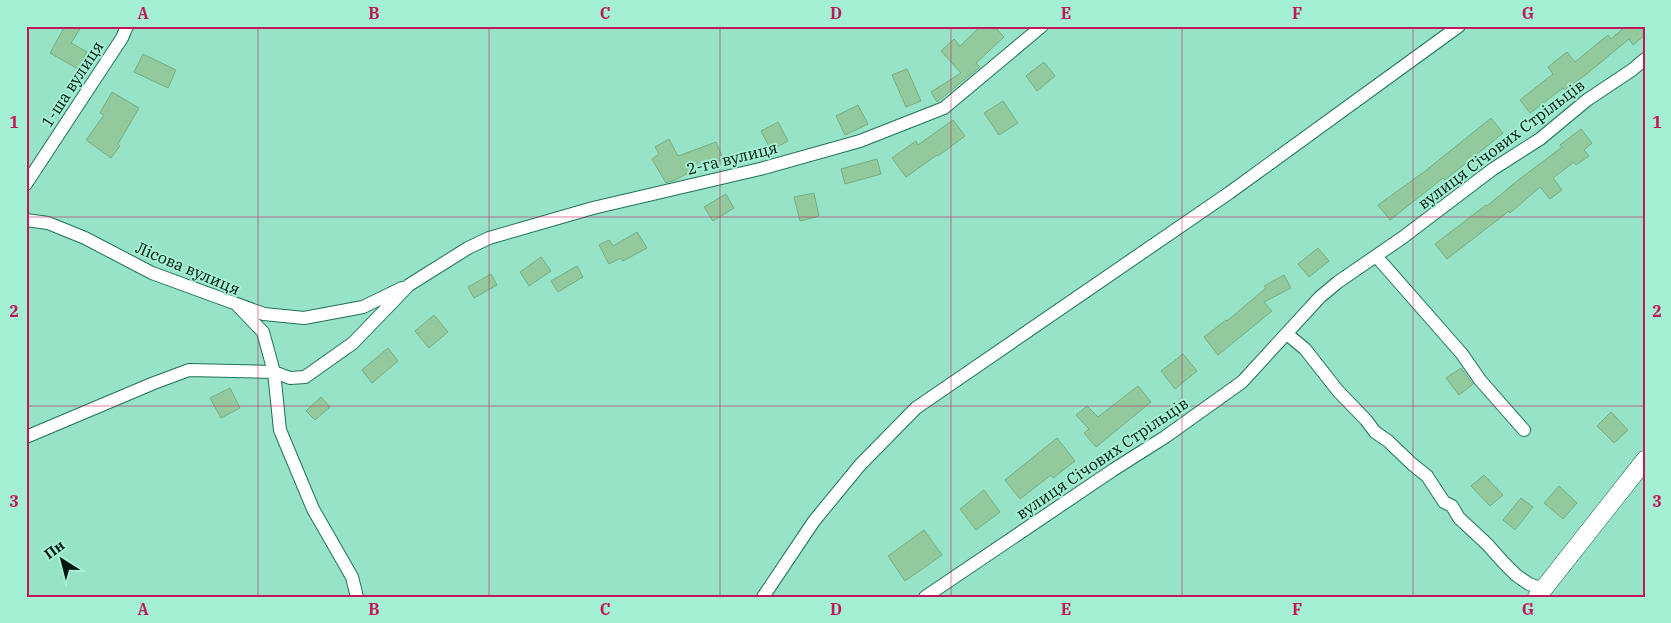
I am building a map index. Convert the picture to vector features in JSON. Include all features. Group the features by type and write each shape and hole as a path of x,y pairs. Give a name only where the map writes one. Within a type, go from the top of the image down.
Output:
{"main road":[{"path":"1540,593 1645,460"}],"street":[{"name":"1-ша вулиця","path":"26,184 122,38 127,26"},
{"name":"2-га вулиця","path":"234,303 264,314 304,318 363,307 410,285 468,248 489,238 593,208 760,169 851,144 944,108 1042,26"},
{"path":"763,597 814,521 860,465 916,408 1229,193 1459,26"},
{"name":"вулиця Січових Стрільців","path":"925,597 1165,437 1234,388 1242,382 1320,297 1338,282 1402,238 1493,169 1540,139 1587,100 1645,59"},
{"name":"Лісова вулиця","path":"26,220 48,223 84,238 152,273 234,303 263,332 274,372 280,430 313,509 352,577 357,597"},
{"path":"1376,256 1462,354 1480,380 1524,430"},
{"name":"2-га вулиця","path":"274,372 290,378 305,377 353,343 410,285"},
{"path":"1287,334 1305,348 1338,391 1366,420 1374,432 1388,441 1427,476 1444,502 1452,506 1459,518 1516,575 1540,593"},
{"path":"26,437 189,370 274,372"}],"building":[{"path":"65,26 82,26 71,43 87,52 78,69 50,53"},
{"path":"981,26 994,26 1004,37 976,63 980,67 937,102 931,92 961,73 941,51 954,39 960,46"},
{"path":"1626,26 1645,26 1645,35 1633,45 1629,39 1588,73 1565,90 1563,88 1530,113 1520,100 1553,74 1548,67 1567,52 1575,62 1608,35 1611,39"},
{"path":"143,54 176,70 168,88 134,72"},
{"path":"1044,62 1055,76 1037,91 1026,76"},
{"path":"907,69 921,101 906,107 892,75"},
{"path":"112,92 139,108 118,144 120,146 111,158 86,140 104,115 100,113"},
{"path":"1003,101 1018,123 999,135 984,113"},
{"path":"858,105 868,124 845,135 836,116"},
{"path":"1491,118 1503,133 1445,180 1443,178 1390,220 1378,205 1424,172"},
{"path":"953,120 965,136 906,177 892,158 916,141 918,145"},
{"path":"778,122 788,141 771,150 761,131"},
{"path":"1581,129 1592,143 1584,150 1589,156 1576,165 1574,162 1553,178 1562,190 1550,199 1540,187 1510,213 1509,211 1447,259 1435,244 1562,147 1560,145"},
{"path":"669,139 678,156 716,142 723,159 666,183 652,159 659,154 655,147"},
{"path":"877,159 881,174 845,184 841,169"},
{"path":"814,193 819,216 800,221 794,197"},
{"path":"726,194 734,208 713,221 704,207"},
{"path":"637,232 647,248 623,261 621,258 609,264 599,245 609,240 613,246"},
{"path":"1318,248 1329,261 1309,277 1298,264"},
{"path":"541,257 551,271 529,286 520,272"},
{"path":"577,266 583,277 558,292 551,281"},
{"path":"491,274 497,285 474,298 468,287"},
{"path":"1284,275 1291,288 1264,302 1272,311 1218,355 1204,337 1227,321 1266,288 1264,286"},
{"path":"434,315 448,332 429,348 415,331"},
{"path":"388,348 398,361 372,383 362,370"},
{"path":"1183,354 1197,371 1175,389 1161,371"},
{"path":"1461,368 1473,384 1459,395 1446,378"},
{"path":"1138,386 1151,402 1096,447 1084,433 1089,429 1076,415 1087,406 1098,417"},
{"path":"230,388 240,408 221,418 210,398"},
{"path":"321,397 330,407 315,420 306,411"},
{"path":"1611,412 1628,430 1614,443 1597,426"},
{"path":"1057,438 1075,461 1053,478 1051,475 1020,499 1005,480"},
{"path":"1484,475 1503,495 1490,506 1471,486"},
{"path":"1559,486 1577,503 1563,519 1544,503"},
{"path":"984,490 1000,512 976,530 960,509"},
{"path":"1521,498 1533,507 1515,530 1503,520"},
{"path":"924,530 942,555 905,581 888,556"}]}
